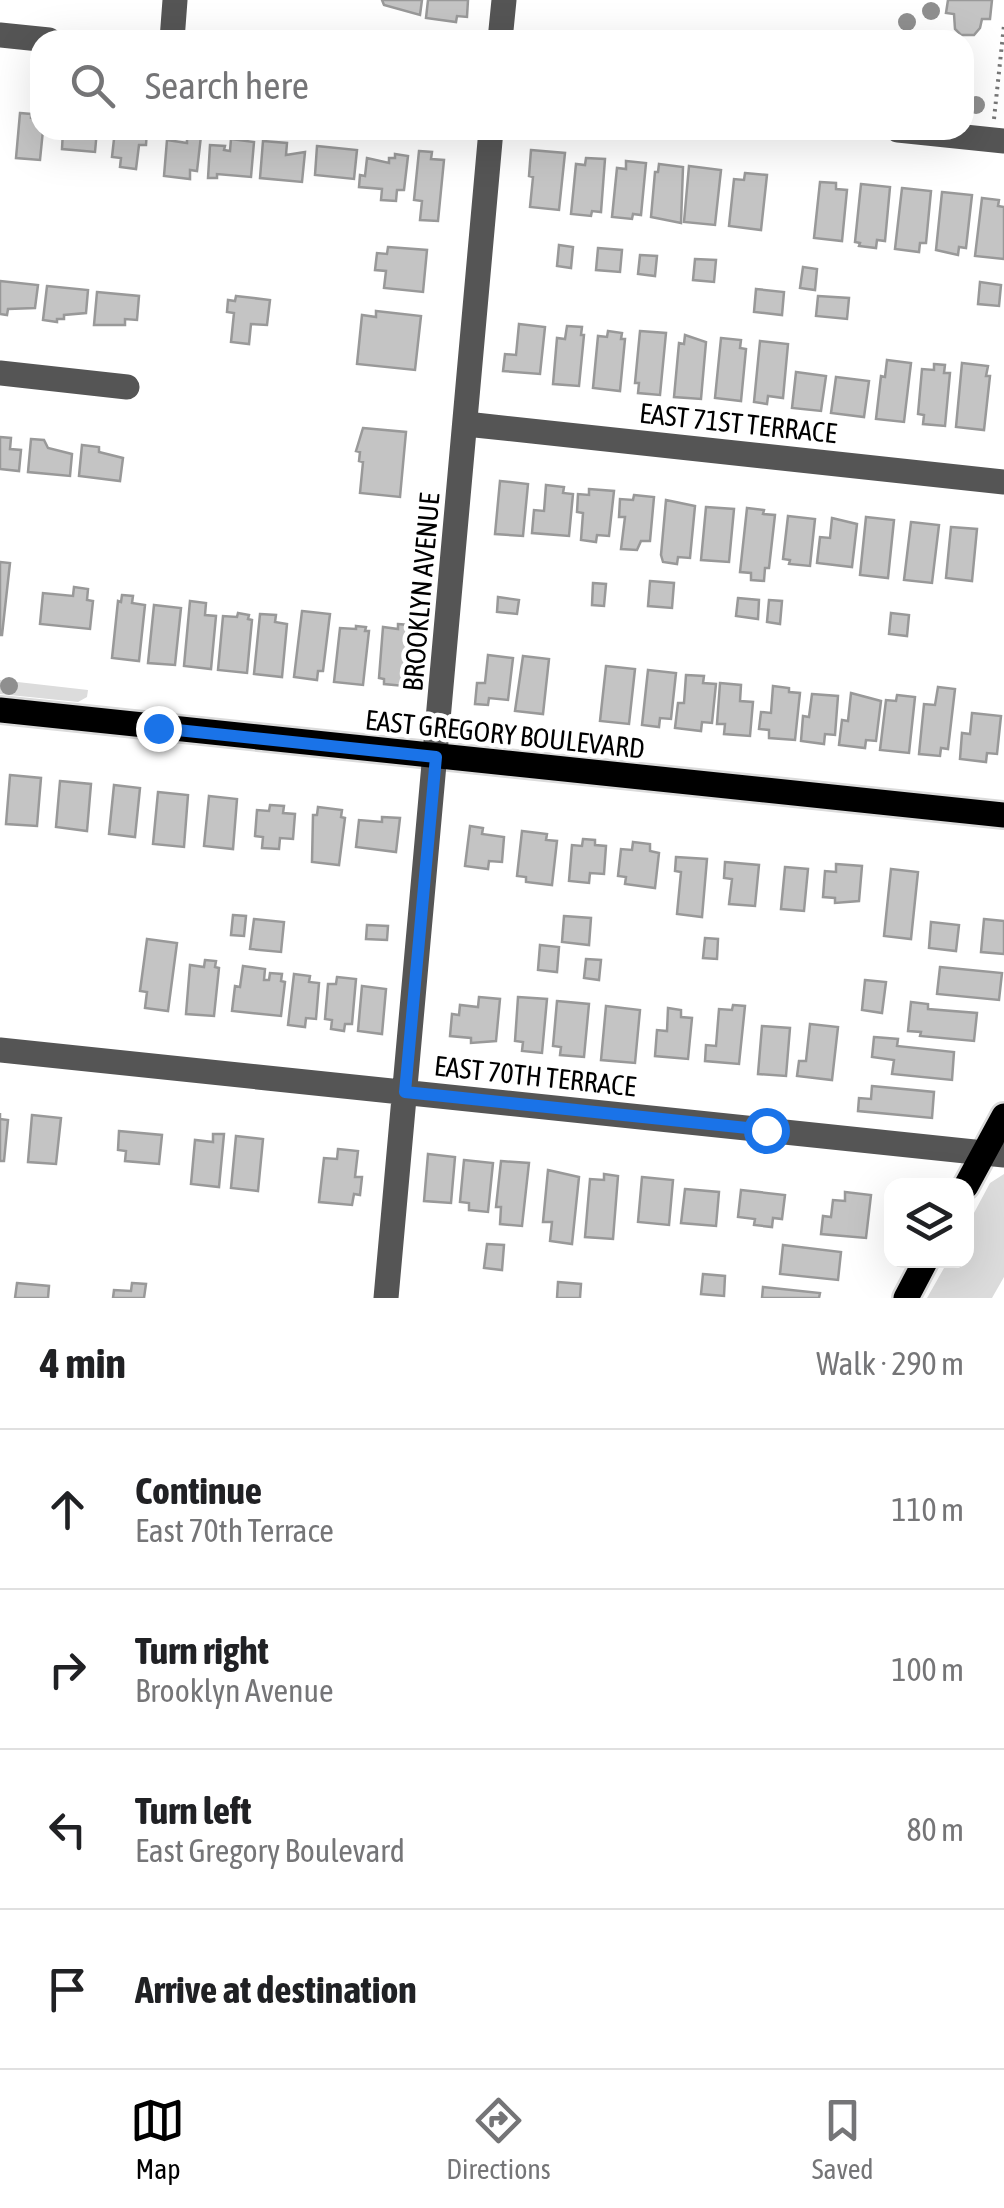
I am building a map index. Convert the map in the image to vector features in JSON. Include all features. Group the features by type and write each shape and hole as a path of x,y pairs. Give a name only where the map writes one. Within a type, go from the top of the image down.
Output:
{"main road":[{"name":"EAST GREGORY BOULEVARD","path":"0,710 1004,815"},
{"path":"973,1178 993,1154 1004,1116"},
{"path":"906,1298 922,1268"}],"street":[{"path":"173,30 175,0"},
{"path":"501,30 504,0"},
{"path":"0,35 30,38"},
{"name":"BROOKLYN AVENUE","path":"386,1298 490,140"},
{"path":"0,373 127,387"},
{"name":"EAST 71ST TERRACE","path":"466,424 1004,482"},
{"name":"EAST 70TH TERRACE","path":"0,1050 993,1154"}],"path":[{"path":"999,130 1004,25"}],"shaded area":[{"path":"0,680 88,690 87,697 78,702 0,694"},
{"path":"1004,1174 1004,1277 992,1298 927,1298 944,1268 974,1268 974,1213 990,1183"}],"building":[{"path":"382,0 422,0 420,15 384,5"},
{"path":"428,0 468,0 467,17 457,16 456,22 426,18"},
{"path":"948,0 992,0 990,19 982,19 974,35 974,30 956,30 954,14 946,13"},
{"path":"20,113 30,114 30,140 42,140 40,160 16,158"},
{"path":"62,140 96,140 95,152 62,149"},
{"path":"114,140 146,140 146,145 139,145 136,169 120,167 121,158 112,157"},
{"path":"167,140 201,140 197,171 190,170 190,179 164,176"},
{"path":"231,140 254,142 251,177 217,174 217,178 208,178 210,145 225,146 224,150 230,151"},
{"path":"263,141 287,143 286,155 305,152 302,182 260,178"},
{"path":"317,146 357,150 354,179 315,175"},
{"path":"531,150 565,153 559,210 530,207"},
{"path":"419,151 432,152 431,159 444,160 438,221 420,220 422,201 414,200"},
{"path":"395,154 408,156 404,190 397,190 396,201 381,200 382,189 359,187 367,158 389,163"},
{"path":"586,158 605,159 601,212 592,211 591,216 571,214 576,164 585,165"},
{"path":"626,161 646,163 641,215 633,214 632,219 612,217 617,168 626,169"},
{"path":"659,164 683,167 681,223 651,217"},
{"path":"689,166 721,170 715,225 684,222"},
{"path":"745,173 767,175 761,230 729,226 734,179 744,180"},
{"path":"820,182 836,183 836,189 847,190 842,241 814,238"},
{"path":"861,184 890,187 885,241 877,240 876,248 855,242"},
{"path":"902,188 931,191 926,243 920,243 919,252 895,249"},
{"path":"942,192 972,195 966,248 959,247 958,255 936,250"},
{"path":"982,198 999,200 998,206 1004,207 1004,259 975,256"},
{"path":"559,245 573,247 571,268 557,266"},
{"path":"388,247 427,250 423,292 384,288 386,271 375,270 377,253 387,254"},
{"path":"598,248 622,250 620,272 596,270"},
{"path":"640,255 657,256 655,276 638,274"},
{"path":"695,259 716,260 714,282 693,280"},
{"path":"803,267 817,269 815,290 800,288"},
{"path":"0,281 38,285 35,308 8,309 7,315 0,314"},
{"path":"980,282 1001,285 999,306 978,304"},
{"path":"47,286 88,290 86,313 64,315 57,322 43,320"},
{"path":"756,289 784,292 782,315 754,312"},
{"path":"97,292 139,296 137,320 125,319 125,325 94,325"},
{"path":"236,296 270,300 267,325 251,324 249,344 231,342 234,313 227,312 228,300 235,301"},
{"path":"818,296 849,298 847,319 816,316"},
{"path":"376,311 421,316 415,370 357,364 362,315 376,317"},
{"path":"519,324 545,327 540,374 503,371 505,354 516,355"},
{"path":"567,326 582,327 584,335 579,386 553,384 557,338 565,339"},
{"path":"608,331 622,333 621,339 625,339 620,391 593,388 598,336 607,337"},
{"path":"640,331 666,333 660,395 638,393 639,383 635,383"},
{"path":"685,335 706,342 701,399 674,397 679,343 684,344"},
{"path":"721,338 741,340 740,348 746,349 741,401 715,398"},
{"path":"760,341 788,344 783,398 768,396 767,404 754,402"},
{"path":"887,360 911,363 904,422 876,419"},
{"path":"962,363 988,366 984,430 956,427"},
{"path":"934,364 945,365 944,373 950,373 945,426 923,424 924,415 918,414 922,369 934,370"},
{"path":"796,372 826,376 821,411 792,408"},
{"path":"836,377 869,381 864,417 831,413"},
{"path":"363,428 406,432 400,497 360,493 363,462 356,451"},
{"path":"0,437 11,438 10,449 21,450 19,471 0,469"},
{"path":"31,439 44,440 48,448 72,454 70,476 28,472"},
{"path":"82,445 99,447 99,452 123,458 120,481 79,476"},
{"path":"500,481 528,484 523,536 495,534"},
{"path":"546,485 564,487 563,493 573,494 569,536 532,533 534,510 544,511"},
{"path":"589,489 614,491 609,536 597,535 596,542 581,540 583,513 577,512 578,494 589,495"},
{"path":"634,495 654,497 650,541 641,541 637,550 621,549 625,517 619,517 620,499 633,500"},
{"path":"666,500 695,506 690,558 678,557 677,564 663,562 661,555"},
{"path":"706,507 734,509 729,562 701,560"},
{"path":"747,508 775,515 764,581 751,580 751,573 740,572"},
{"path":"788,516 815,519 810,566 789,564 790,560 783,559"},
{"path":"866,517 894,520 888,578 860,575"},
{"path":"832,518 857,524 852,567 817,563 820,537 830,538"},
{"path":"911,522 939,525 932,583 904,580"},
{"path":"951,527 977,529 972,581 946,578"},
{"path":"0,562 10,563 2,635 0,635"},
{"path":"650,581 674,583 672,608 648,606"},
{"path":"593,583 606,584 604,606 592,605"},
{"path":"74,587 88,589 87,600 93,601 90,629 40,624 43,593 73,596"},
{"path":"122,595 133,596 132,603 145,605 139,661 112,658 118,601 121,602"},
{"path":"498,597 519,600 517,614 497,612"},
{"path":"738,598 759,600 758,619 736,616"},
{"path":"769,600 782,601 780,624 767,622"},
{"path":"190,601 206,603 205,615 216,616 211,669 184,666"},
{"path":"154,605 181,608 175,665 148,663"},
{"path":"302,611 330,614 323,671 318,671 317,680 294,677"},
{"path":"238,613 249,615 252,620 247,673 218,670 223,616 237,617"},
{"path":"891,613 909,615 907,636 889,634"},
{"path":"260,614 276,615 275,622 287,624 282,677 254,674"},
{"path":"398,624 409,625 404,686 384,684 384,679 379,678 383,627 398,629"},
{"path":"356,626 369,631 363,685 334,682 340,628"},
{"path":"488,655 513,658 508,700 489,698 488,705 475,704 477,683 485,683"},
{"path":"523,656 549,659 543,714 515,711"},
{"path":"606,666 635,669 629,724 600,721"},
{"path":"648,670 676,673 671,719 660,718 659,727 642,725"},
{"path":"686,675 704,676 703,683 716,684 712,723 702,722 701,731 675,728 678,703 684,703"},
{"path":"720,683 741,685 740,701 753,702 750,736 724,734 725,724 717,724"},
{"path":"773,686 800,693 795,740 769,738 769,730 759,729 761,712 771,713"},
{"path":"938,687 955,689 948,749 941,748 940,756 919,754 924,704 935,705"},
{"path":"851,693 881,701 876,741 866,740 865,748 839,745 842,720 848,721"},
{"path":"812,694 838,696 835,735 825,734 824,744 801,741 803,716 809,717"},
{"path":"897,695 915,697 909,753 880,750 886,700 896,701"},
{"path":"972,713 1001,716 997,754 987,753 986,762 960,759 962,733 970,734"},
{"path":"10,775 41,778 37,826 6,824"},
{"path":"60,781 91,784 87,831 56,827"},
{"path":"114,785 140,788 135,837 109,834"},
{"path":"158,792 188,795 184,847 153,844"},
{"path":"209,796 237,799 233,849 204,846"},
{"path":"270,805 284,806 283,813 295,814 293,839 280,838 279,849 262,848 263,837 255,836 257,810 269,811"},
{"path":"318,807 342,810 341,817 345,818 339,865 312,862 313,815 317,815"},
{"path":"382,817 400,818 396,852 356,847 359,820 382,822"},
{"path":"470,826 483,828 482,834 504,837 502,862 489,861 488,869 465,866"},
{"path":"522,831 547,834 546,840 557,841 552,885 526,882 526,877 517,876"},
{"path":"583,839 606,846 604,874 590,873 589,883 569,881 572,845 582,846"},
{"path":"633,842 650,844 650,851 659,853 655,888 625,884 626,877 618,876 621,849 632,850"},
{"path":"676,857 707,859 702,917 677,914 681,872 675,871"},
{"path":"725,862 759,865 755,906 729,904 732,879 724,878"},
{"path":"836,864 862,866 859,901 835,903 835,898 823,897 825,871 836,872"},
{"path":"785,867 808,869 804,911 781,909"},
{"path":"891,869 918,872 911,939 884,936"},
{"path":"233,915 246,916 244,936 231,935"},
{"path":"564,916 591,918 589,945 562,942"},
{"path":"254,919 284,922 281,952 250,949"},
{"path":"984,919 1004,921 1004,954 981,952"},
{"path":"931,922 959,925 956,951 929,948"},
{"path":"367,925 388,926 387,940 366,939"},
{"path":"705,938 718,939 717,959 703,958"},
{"path":"147,939 177,943 168,1011 145,1008 147,992 140,991"},
{"path":"540,945 559,947 557,972 538,970"},
{"path":"586,959 601,960 599,980 584,978"},
{"path":"205,960 216,961 215,967 219,968 214,1016 186,1014 190,965 204,967"},
{"path":"243,966 265,969 264,980 269,980 270,973 282,974 281,981 285,982 281,1016 232,1011 235,986 240,987"},
{"path":"940,967 1002,973 999,1000 937,994"},
{"path":"294,974 310,976 309,982 319,983 316,1019 306,1018 305,1027 288,1025"},
{"path":"337,977 356,979 352,1024 345,1024 344,1031 331,1029 332,1020 325,1019 328,984 336,984"},
{"path":"865,980 886,982 882,1013 862,1010"},
{"path":"362,986 386,989 382,1034 358,1031"},
{"path":"479,997 500,999 496,1041 471,1043 471,1038 450,1036 452,1014 459,1015 460,1005 478,1007"},
{"path":"518,997 547,999 542,1053 522,1051 523,1042 515,1041"},
{"path":"557,1001 589,1004 584,1057 560,1055 561,1047 553,1046"},
{"path":"911,1002 928,1004 928,1009 977,1013 974,1041 920,1036 921,1032 908,1031"},
{"path":"733,1005 745,1006 739,1064 705,1061 706,1045 716,1046 719,1009 732,1010"},
{"path":"606,1006 640,1010 635,1063 601,1060"},
{"path":"668,1008 681,1010 681,1017 692,1018 688,1059 655,1056 657,1030 667,1031"},
{"path":"810,1024 838,1027 832,1080 797,1076 799,1061 806,1061"},
{"path":"762,1026 790,1028 786,1076 758,1074"},
{"path":"874,1037 898,1039 897,1046 954,1052 952,1080 892,1074 894,1060 872,1057"},
{"path":"872,1086 934,1092 932,1118 858,1111 859,1098 871,1099"},
{"path":"32,1115 61,1118 56,1164 28,1162"},
{"path":"0,1119 8,1120 4,1161 0,1161"},
{"path":"119,1131 162,1135 159,1164 125,1161 126,1151 118,1150"},
{"path":"213,1134 224,1134 219,1187 191,1184 195,1140 213,1142"},
{"path":"236,1136 263,1139 258,1191 231,1188"},
{"path":"338,1149 358,1151 355,1177 362,1177 360,1195 354,1194 352,1205 319,1202 324,1158 337,1159"},
{"path":"428,1154 455,1157 451,1203 424,1201"},
{"path":"464,1160 493,1163 488,1212 469,1210 469,1203 460,1202"},
{"path":"501,1161 529,1163 522,1226 500,1224 501,1207 496,1207"},
{"path":"548,1170 579,1177 572,1244 550,1241 552,1222 543,1222"},
{"path":"604,1174 618,1176 613,1239 585,1237 590,1179 604,1180"},
{"path":"642,1177 673,1180 669,1225 638,1222"},
{"path":"685,1189 719,1192 716,1226 681,1223"},
{"path":"741,1190 785,1195 782,1219 773,1218 772,1227 754,1225 755,1219 738,1217"},
{"path":"845,1192 871,1195 866,1238 821,1234 823,1216 831,1217 833,1200 845,1201"},
{"path":"487,1244 504,1245 502,1270 484,1268"},
{"path":"783,1245 841,1252 838,1280 780,1274"},
{"path":"703,1274 725,1276 724,1296 701,1294"},
{"path":"558,1282 581,1284 580,1298 557,1298"},
{"path":"17,1283 49,1286 48,1298 15,1298"},
{"path":"132,1283 146,1284 144,1298 113,1298 114,1290 131,1291"},
{"path":"763,1287 820,1293 819,1298 762,1298"}],"route":[{"path":"158,728 436,757 405,1092 766,1130"}]}
